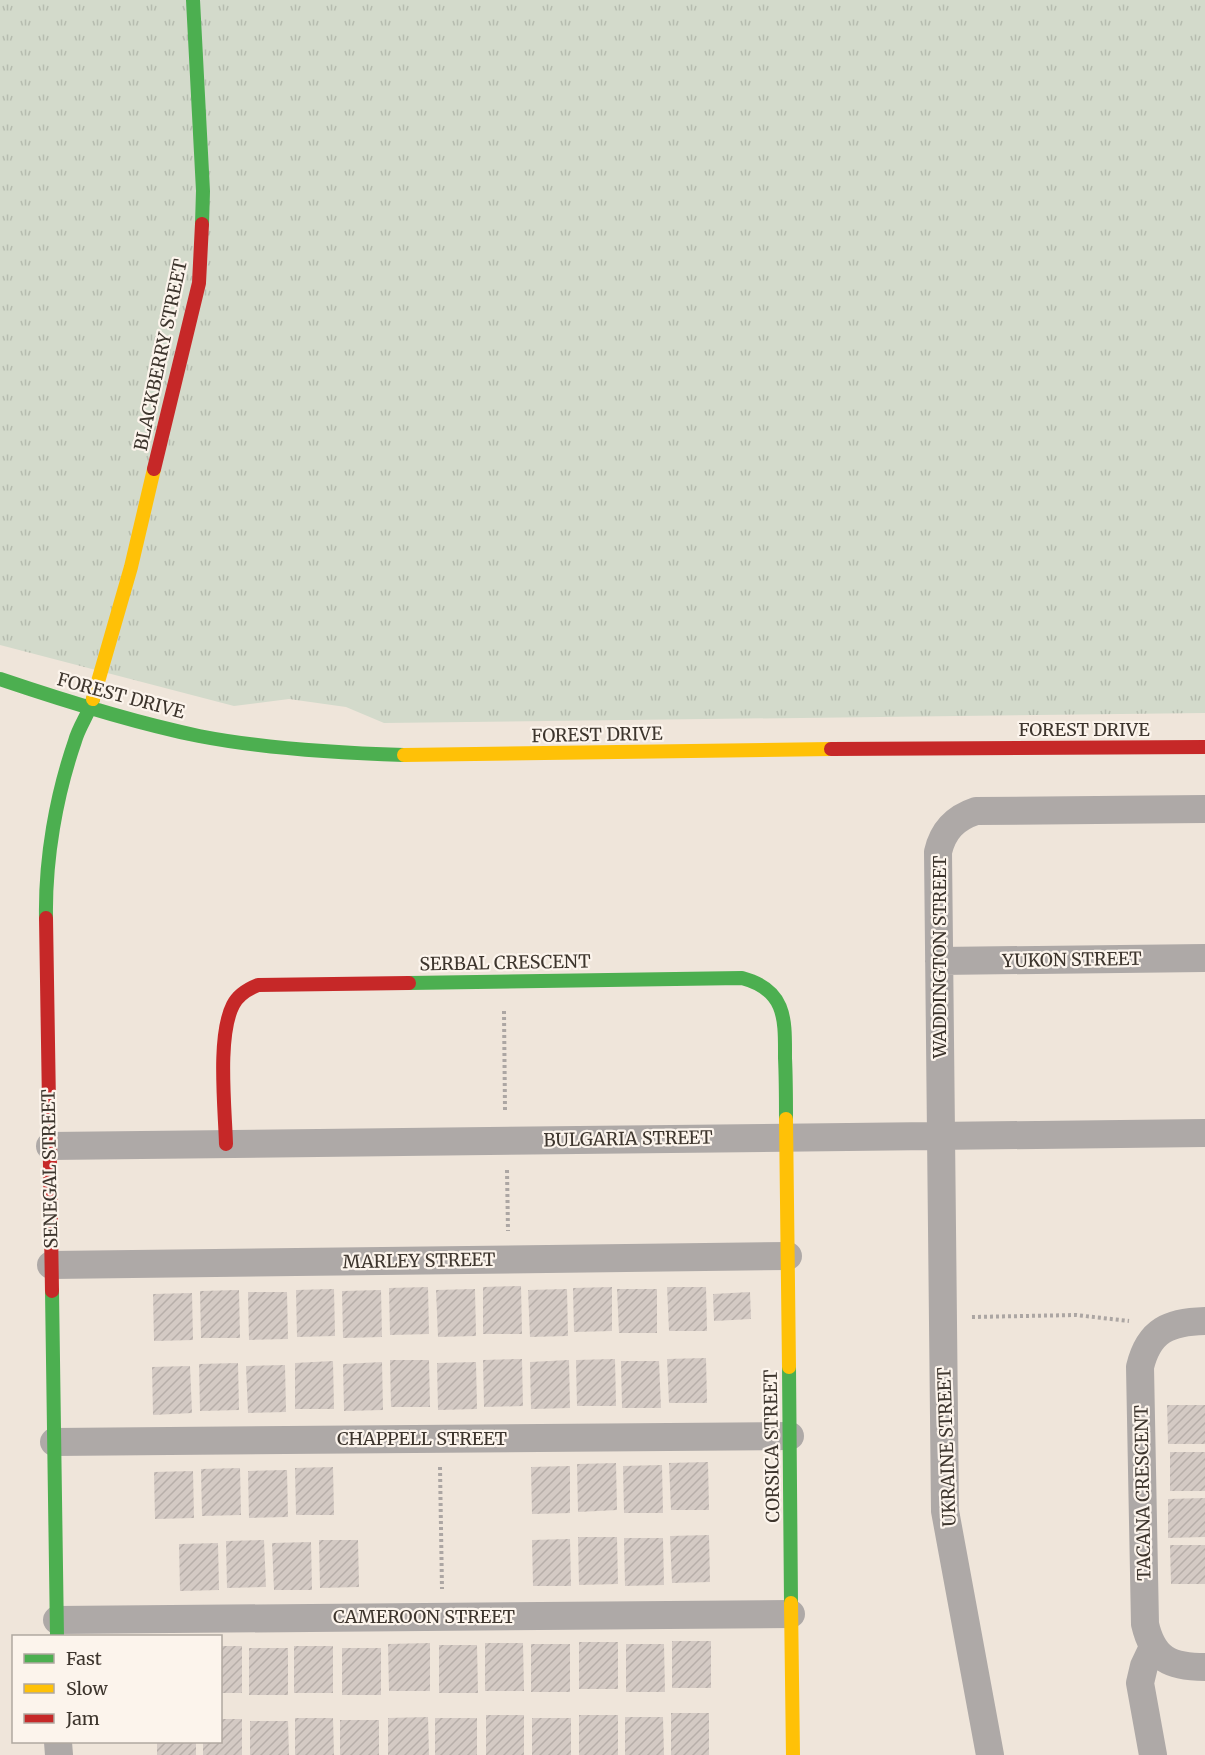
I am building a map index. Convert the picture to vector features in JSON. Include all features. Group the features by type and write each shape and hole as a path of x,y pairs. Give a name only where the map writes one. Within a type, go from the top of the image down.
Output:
{"street":[{"name":"BLACKBERRY STREET","path":"90,709 131,567 199,283 202,191 193,0"},
{"name":"FOREST DRIVE","path":"0,679 90,709 146,724 229,741 306,750 410,755 1205,747"},
{"name":"SENEGAL STREET","path":"57,1628 46,895 57,809 75,739 90,709"},
{"name":"WADDINGTON STREET","path":"940,1135 938,852 946,831 964,815 976,811 1205,809"},
{"name":"YUKON STREET","path":"939,961 1205,958"},
{"name":"SERBAL CRESCENT","path":"226,1144 229,1014 240,996 249,989 269,983 753,980 772,992 784,1014 787,1137"},
{"name":"BULGARIA STREET","path":"50,1146 1205,1133"},
{"name":"UKRAINE STREET","path":"940,1135 945,1510 990,1755"},
{"name":"CORSICA STREET","path":"787,1137 793,1755"},
{"name":"MARLEY STREET","path":"51,1265 788,1256"},
{"name":"TACANA CRESCENT","path":"1153,1647 1145,1624 1140,1367 1144,1350 1156,1335 1173,1324 1205,1321"},
{"name":"CHAPPELL STREET","path":"54,1442 790,1436"},
{"name":"CAMEROON STREET","path":"57,1628 791,1614"},
{"path":"1153,1755 1140,1683 1144,1666 1153,1647 1160,1656 1176,1665 1205,1667"}],"path":[{"path":"504,1007 505,1110"},
{"path":"507,1170 508,1236"},
{"path":"968,1317 1076,1315 1124,1319 1133,1323"},
{"path":"440,1463 442,1590"}],"green space":[{"path":"0,0 1205,0 1205,713 384,723 346,707 289,699 234,706 0,645"}],"building":[{"path":"521,1286 522,1334 483,1334 483,1287"},
{"path":"428,1287 429,1334 390,1335 389,1288"},
{"path":"612,1287 612,1331 574,1332 573,1288"},
{"path":"667,1287 706,1287 707,1331 669,1331"},
{"path":"334,1289 335,1336 297,1337 296,1290"},
{"path":"475,1289 476,1336 438,1337 436,1290"},
{"path":"567,1289 568,1336 530,1337 528,1290"},
{"path":"617,1289 657,1289 657,1333 619,1333"},
{"path":"239,1290 240,1338 201,1338 200,1291"},
{"path":"381,1290 382,1337 343,1338 342,1291"},
{"path":"248,1292 287,1292 288,1339 249,1340"},
{"path":"750,1292 751,1319 714,1321 713,1294"},
{"path":"192,1293 193,1340 154,1341 153,1294"},
{"path":"706,1358 707,1403 669,1403 667,1359"},
{"path":"522,1359 523,1406 484,1407 483,1360"},
{"path":"615,1359 616,1406 577,1406 576,1360"},
{"path":"390,1360 429,1360 430,1407 391,1407"},
{"path":"569,1360 570,1408 531,1409 530,1362"},
{"path":"333,1361 334,1409 295,1409 295,1363"},
{"path":"621,1361 659,1361 661,1408 622,1408"},
{"path":"382,1362 383,1410 344,1411 343,1364"},
{"path":"476,1362 477,1409 438,1410 437,1363"},
{"path":"238,1363 239,1410 200,1411 199,1364"},
{"path":"285,1365 286,1412 248,1413 246,1366"},
{"path":"190,1366 192,1413 153,1415 152,1367"},
{"path":"1167,1405 1205,1405 1205,1444 1168,1444"},
{"path":"1170,1452 1205,1452 1205,1491 1170,1491"},
{"path":"708,1462 709,1510 671,1510 669,1463"},
{"path":"616,1463 617,1510 578,1512 577,1464"},
{"path":"662,1465 663,1513 624,1513 623,1466"},
{"path":"570,1466 570,1513 532,1514 531,1467"},
{"path":"333,1467 334,1515 296,1515 295,1468"},
{"path":"240,1468 241,1515 202,1516 201,1469"},
{"path":"287,1470 288,1517 249,1518 248,1471"},
{"path":"193,1471 194,1518 155,1519 154,1472"},
{"path":"1205,1498 1205,1537 1168,1538 1168,1499"},
{"path":"709,1535 710,1582 672,1583 670,1536"},
{"path":"578,1537 617,1537 618,1584 579,1585"},
{"path":"624,1538 663,1538 664,1585 625,1586"},
{"path":"570,1539 571,1586 533,1586 532,1540"},
{"path":"264,1540 266,1587 227,1588 226,1541"},
{"path":"319,1540 358,1540 359,1587 320,1588"},
{"path":"311,1542 312,1590 274,1590 272,1543"},
{"path":"218,1543 219,1590 180,1591 179,1544"},
{"path":"1170,1545 1205,1545 1205,1584 1171,1584"},
{"path":"672,1641 711,1641 711,1688 672,1688"},
{"path":"579,1642 618,1642 618,1689 579,1689"},
{"path":"430,1643 430,1691 389,1691 388,1644"},
{"path":"485,1643 523,1643 524,1691 485,1691"},
{"path":"531,1644 570,1644 570,1692 531,1692"},
{"path":"626,1644 664,1644 665,1692 626,1692"},
{"path":"439,1645 477,1645 478,1693 439,1693"},
{"path":"222,1646 242,1646 242,1693 222,1693"},
{"path":"294,1646 333,1646 333,1693 294,1693"},
{"path":"249,1648 288,1648 288,1695 249,1695"},
{"path":"342,1648 381,1648 381,1695 342,1695"},
{"path":"671,1713 709,1713 709,1755 671,1755"},
{"path":"486,1715 524,1715 524,1755 486,1755"},
{"path":"579,1715 618,1715 618,1755 579,1755"},
{"path":"428,1717 429,1755 388,1755 388,1718"},
{"path":"625,1717 663,1717 664,1755 625,1755"},
{"path":"295,1718 333,1718 334,1755 295,1755"},
{"path":"435,1718 477,1718 477,1755 435,1755"},
{"path":"532,1718 571,1718 571,1755 532,1755"},
{"path":"222,1719 242,1719 242,1755 203,1755 203,1743 222,1743"},
{"path":"340,1720 379,1720 379,1755 340,1755"},
{"path":"250,1721 288,1721 289,1755 250,1755"},
{"path":"157,1743 196,1743 196,1755 157,1755"}],"traffic: fast":[{"path":"193,0 203,191 202,224"},
{"path":"0,679 98,710 199,736 301,750 404,755"},
{"path":"46,918 47,873 57,806 68,762 93,699"},
{"path":"409,983 742,978 757,983 768,990 775,999 783,1019 786,1119"},
{"path":"52,1291 57,1635"},
{"path":"789,1367 791,1603"}],"traffic: slow":[{"path":"93,699 131,567 154,469"},
{"path":"404,755 831,749"},
{"path":"786,1119 789,1367"},
{"path":"791,1603 793,1755"}],"traffic: jam":[{"path":"154,469 199,283 202,224"},
{"path":"831,749 1205,747"},
{"path":"46,918 52,1291"},
{"path":"226,1144 223,1053 228,1018 240,995 258,985 409,983"}]}
